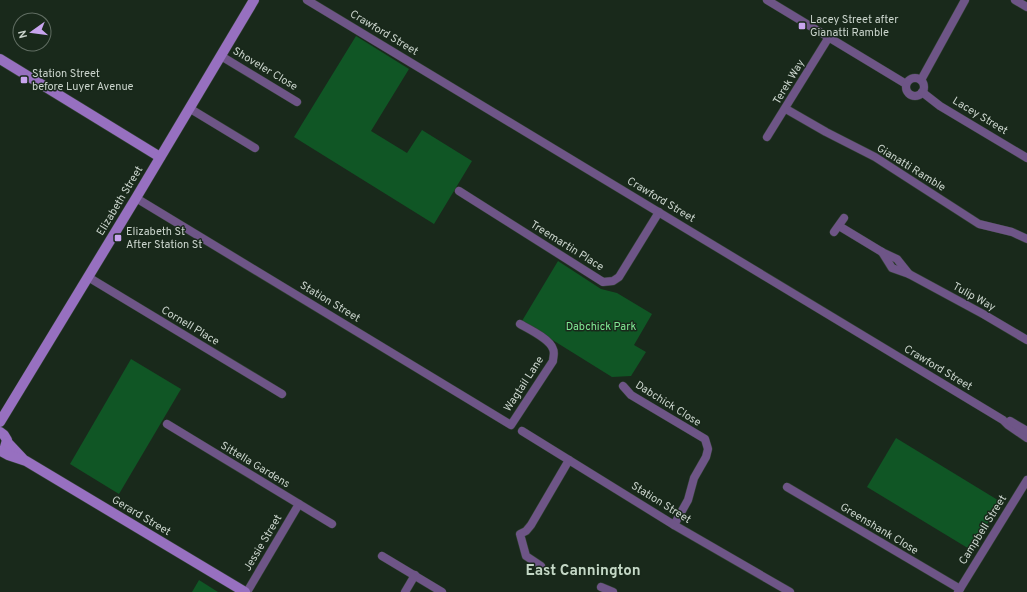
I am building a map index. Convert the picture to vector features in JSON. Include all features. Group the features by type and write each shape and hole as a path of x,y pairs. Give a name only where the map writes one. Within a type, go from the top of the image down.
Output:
{"street":[{"name":"Elizabeth Street","path":"2,442 3,418 254,0"},
{"name":"Crawford Street","path":"307,0 1003,420 1027,438"},
{"path":"767,0 906,84"},
{"path":"920,80 965,0"},
{"path":"1015,0 1027,7"},
{"name":"Terek Way","path":"767,137 829,37"},
{"name":"Shoveler Close","path":"221,56 297,102"},
{"path":"0,59 160,157"},
{"path":"914,77 923,83 924,88 918,95 913,95 906,90 906,84 914,77"},
{"name":"Lacey Street","path":"922,92 940,106 1027,158"},
{"path":"190,108 255,148"},
{"name":"Gianatti Ramble","path":"786,108 826,132 875,157 979,224 1012,232 1027,239"},
{"name":"Treemartin Place","path":"459,191 603,282 613,281 619,277 659,212"},
{"name":"Station Street","path":"136,198 511,425"},
{"name":"Tulip Way","path":"844,218 836,229 882,252 892,268 909,274 983,314 1027,340"},
{"name":"Cornell Place","path":"88,277 282,394"},
{"name":"Wagtail Lane","path":"511,425 552,361 554,354 551,345 546,339 520,324"},
{"name":"Dabchick Close","path":"623,386 631,395 705,439 708,449 706,457 694,478 688,500 674,525"},
{"name":"Crawford Street","path":"1003,420 1010,421 1027,431"},
{"name":"Sittella Gardens","path":"167,424 332,524"},
{"name":"Station Street","path":"522,431 674,525 790,592"},
{"name":"Gerard Street","path":"2,442 8,455 26,461 246,592"},
{"path":"541,566 526,556 520,534 526,531 531,525 569,460"},
{"name":"Campbell Street","path":"959,591 1027,480"},
{"name":"Greenshank Close","path":"787,487 959,591"},
{"name":"Jessie Street","path":"246,592 299,504"},
{"path":"382,556 442,592"},
{"path":"405,592 415,575"},
{"path":"601,587 613,592"}],"green space":[{"path":"356,36 409,69 371,131 407,153 422,130 472,161 434,224 294,137"},
{"name":"Dabchick Park","path":"558,261 601,289 617,293 652,314 634,345 646,352 631,376 612,377 522,321"},
{"path":"131,359 181,389 119,494 70,464"},
{"path":"896,438 1001,502 971,550 867,487"},
{"path":"199,580 218,592 192,592"}],"place":[{"name":"Lacey Street after Gianatti Ramble","path":"802,26"},
{"name":"Station Street before Luyer Avenue","path":"24,80"},
{"name":"Elizabeth St After Station St","path":"118,238"}],"district":[{"name":"East Cannington","path":"583,571"}]}
